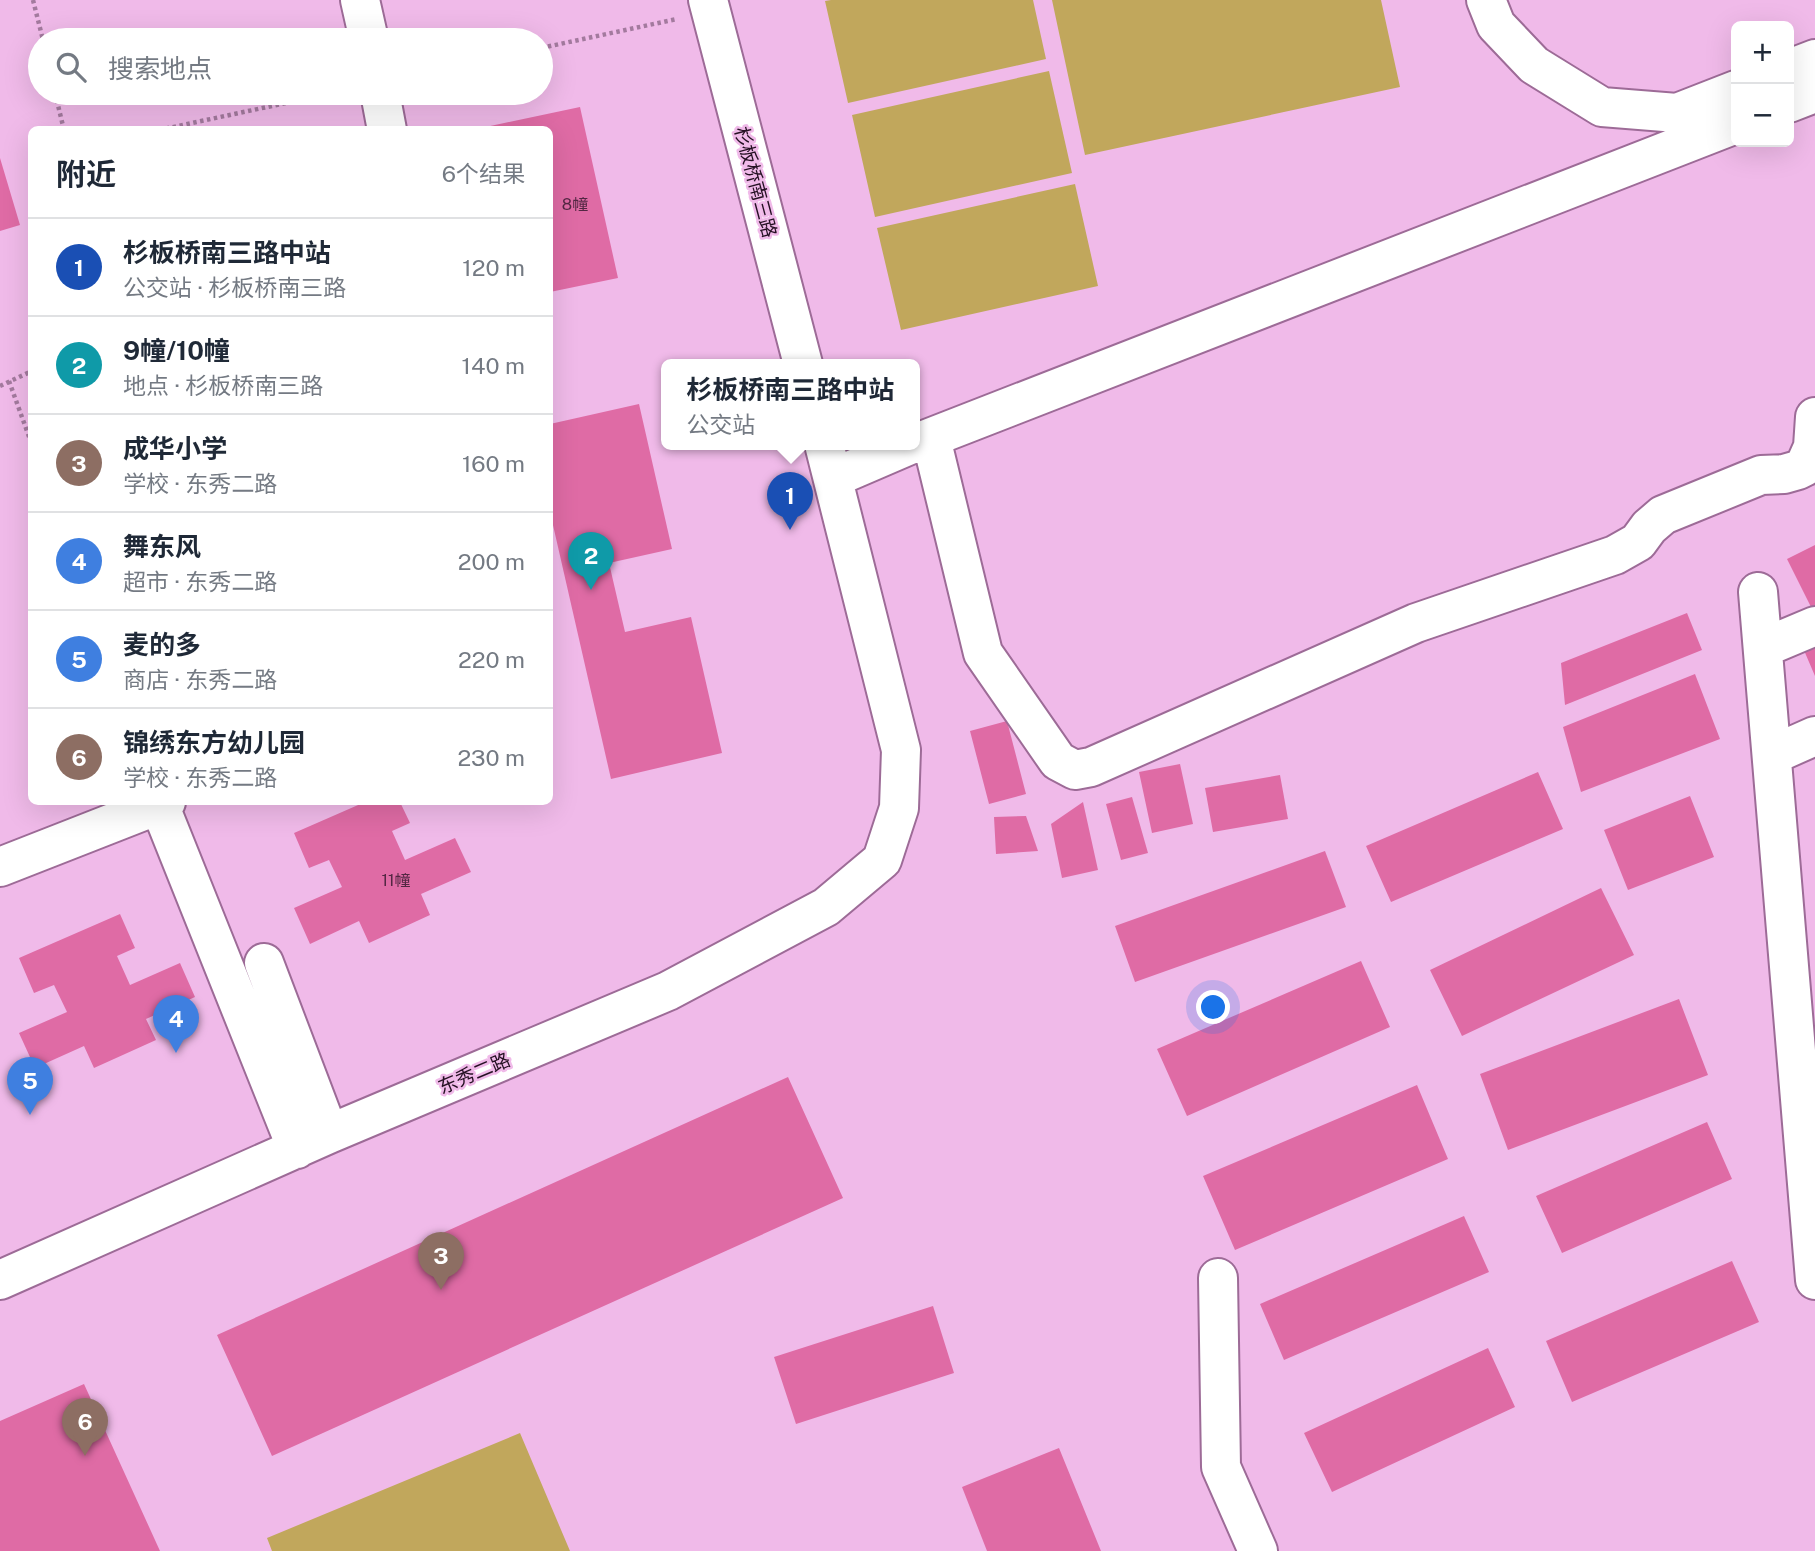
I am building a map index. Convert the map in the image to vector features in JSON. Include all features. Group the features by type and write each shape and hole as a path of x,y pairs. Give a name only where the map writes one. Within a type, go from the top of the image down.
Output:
{"street":[{"path":"360,0 366,28"},
{"path":"1486,0 1496,25 1534,65 1602,107 1677,113 1731,92"},
{"name":"杉板桥南三路","path":"710,6 802,359"},
{"path":"1794,67 1815,59"},
{"path":"1794,101 1815,93"},
{"path":"382,105 386,126"},
{"path":"920,442 1731,126"},
{"path":"920,445 983,653 1058,761 1075,770 1091,767 1416,623 1615,555 1638,542 1649,527 1663,515 1761,475 1798,470 1804,467 1813,447 1815,418"},
{"path":"829,461 881,450"},
{"name":"东秀二路","path":"0,1280 313,1142 668,991 826,907 882,860 899,808 901,750 829,461"},
{"path":"1758,592 1815,1280"},
{"path":"1763,648 1815,626"},
{"path":"1772,755 1815,736"},
{"path":"0,867 157,805"},
{"path":"163,805 313,1142"},
{"path":"264,964 313,1142"},
{"path":"1218,1278 1221,1468 1258,1551"}],"path":[{"path":"33,0 40,28"},
{"path":"553,45 710,6"},
{"path":"58,105 63,126"},
{"path":"178,126 277,105"},
{"path":"0,386 28,373"},
{"path":"9,382 28,434"}],"shaded area":[{"path":"1033,0 1046,59 848,103 825,1"},
{"path":"1052,0 1381,0 1400,87 1085,155"},
{"path":"1049,71 1072,173 875,217 852,115"},
{"path":"1075,184 1098,286 901,330 877,228"},
{"path":"520,1433 570,1551 272,1551 267,1538"}],"building":[{"path":"580,107 618,278 553,291 553,126 490,126"},
{"path":"0,158 20,225 0,231"},
{"path":"639,404 672,549 609,563 625,632 691,617 722,753 611,779 553,525 553,423"},
{"path":"1815,545 1815,615 1787,559"},
{"path":"1687,613 1702,650 1565,705 1561,663"},
{"path":"1815,643 1815,676 1803,648"},
{"path":"1695,674 1720,739 1581,792 1563,727"},
{"path":"1007,721 1026,794 989,804 970,731"},
{"path":"1180,764 1193,824 1152,833 1139,772"},
{"path":"1538,772 1563,829 1391,902 1366,846"},
{"path":"1280,775 1288,819 1213,832 1205,788"},
{"path":"1690,796 1714,857 1628,890 1604,830"},
{"path":"1132,797 1148,853 1121,860 1106,804"},
{"path":"1083,802 1098,870 1062,878 1051,824"},
{"path":"358,805 401,805 410,823 392,831 405,860 455,838 471,872 421,894 430,915 369,943 359,921 310,944 294,908 342,887 329,860 309,868 294,833"},
{"path":"1026,816 1038,851 996,854 994,817"},
{"path":"1325,851 1346,907 1135,982 1115,926"},
{"path":"1601,888 1634,955 1462,1036 1430,970"},
{"path":"120,914 135,948 117,956 130,985 180,963 195,997 146,1019 156,1040 94,1068 84,1046 35,1068 19,1033 67,1012 54,985 34,993 19,958"},
{"path":"1361,961 1390,1027 1187,1116 1157,1049"},
{"path":"1679,999 1708,1075 1508,1150 1480,1074"},
{"path":"788,1077 843,1198 272,1456 217,1335"},
{"path":"1417,1085 1448,1159 1235,1250 1203,1176"},
{"path":"1707,1122 1732,1179 1562,1253 1536,1196"},
{"path":"1464,1216 1489,1272 1284,1360 1260,1304"},
{"path":"1732,1261 1759,1322 1572,1402 1546,1341"},
{"path":"933,1306 954,1373 796,1424 774,1357"},
{"path":"1488,1348 1515,1407 1332,1492 1304,1433"},
{"path":"84,1384 160,1551 0,1551 0,1421"},
{"path":"1059,1448 1101,1551 987,1551 962,1487"}],"place":[{"name":"杉板桥南三路中站","path":"790,530"},
{"name":"9幢/10幢","path":"591,590"},
{"name":"舞东风","path":"176,1053"},
{"name":"麦的多","path":"30,1115"},
{"name":"成华小学","path":"441,1290"},
{"name":"锦绣东方幼儿园","path":"85,1456"}]}
